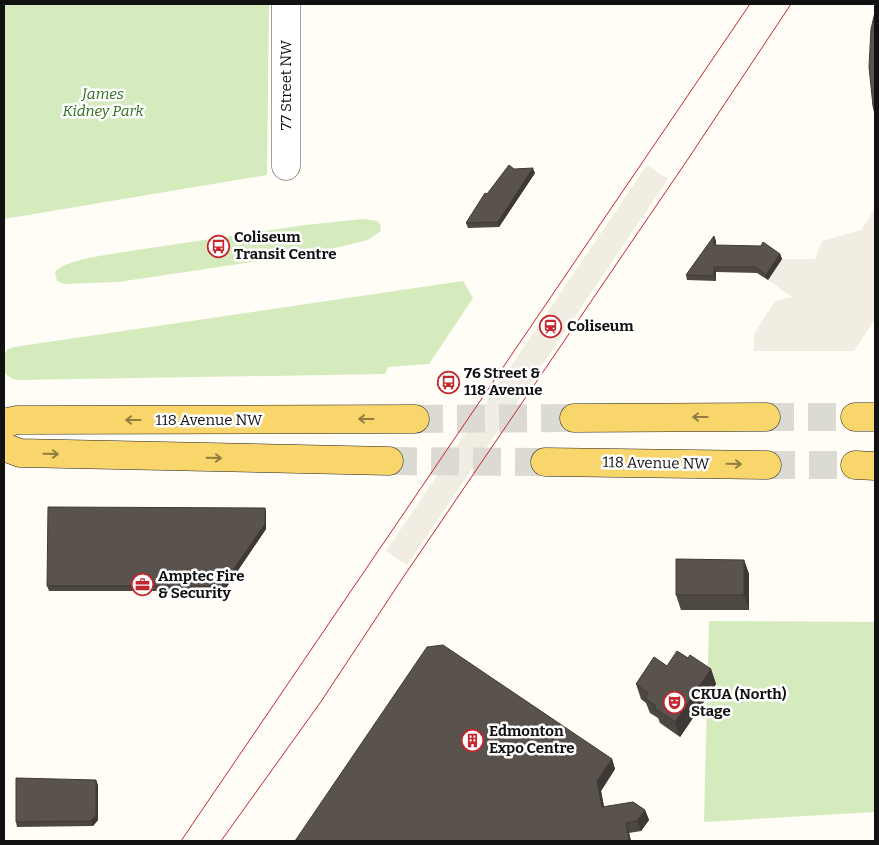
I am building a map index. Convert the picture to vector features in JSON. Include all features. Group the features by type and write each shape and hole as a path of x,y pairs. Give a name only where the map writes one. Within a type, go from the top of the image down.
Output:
{"main road":[{"path":"574,418 766,417"},
{"name":"118 Avenue NW","path":"4,423 26,420 415,419"},
{"path":"4,447 20,453 389,461"},
{"name":"118 Avenue NW","path":"545,462 766,465"}],"street":[{"name":"77 Street NW","path":"286,4 286,166"}],"green space":[{"name":"James Kidney Park","path":"4,4 269,4 267,175 4,219"},
{"path":"363,219 378,221 381,231 368,240 314,253 118,282 64,284 57,281 55,272 67,264 93,257 305,225"},
{"path":"463,281 473,298 429,364 388,367 385,374 17,380 4,372 4,354 8,349 14,347"},
{"path":"709,621 875,622 875,812 704,822"}],"shaded area":[{"name":"Coliseum","path":"647,165 668,179 407,565 386,551"},
{"path":"874,210 875,319 854,351 754,351 754,334 775,301 792,297 768,280 782,259 815,259 822,241 861,230"}],"building":[{"path":"875,12 875,114 869,67 871,29"},
{"path":"509,165 514,169 533,168 498,222 466,223 485,193 487,194"},
{"path":"714,236 714,245 761,246 763,242 780,254 766,275 755,267 714,267 714,276 686,275"},
{"path":"48,507 265,508 265,524 222,586 47,586"},
{"path":"676,559 744,560 744,595 676,595"},
{"name":"Edmonton Expo Centre","path":"443,645 612,759 597,781 602,807 633,802 645,810 637,821 626,823 629,841 295,841 427,647"},
{"name":"CKUA (North) Stage","path":"677,651 688,658 690,655 711,669 675,722 654,708 656,706 645,698 648,693 636,684 654,657 667,666"},
{"path":"16,778 96,780 96,815 91,821 16,822"}],"tunnel":[{"path":"766,417 855,417"},
{"path":"415,419 574,418"},
{"path":"389,461 545,462"},
{"path":"767,465 855,465"}],"tram line":[{"path":"181,841 750,4"},
{"path":"221,841 320,703 791,4"}],"place":[{"name":"Coliseum Transit Centre","path":"218,246"},
{"name":"Coliseum","path":"551,326"},
{"name":"76 Street & 118 Avenue","path":"448,382"},
{"name":"Amptec Fire & Security","path":"142,585"},
{"name":"CKUA (North) Stage","path":"675,703"},
{"name":"Edmonton Expo Centre","path":"473,740"}]}
